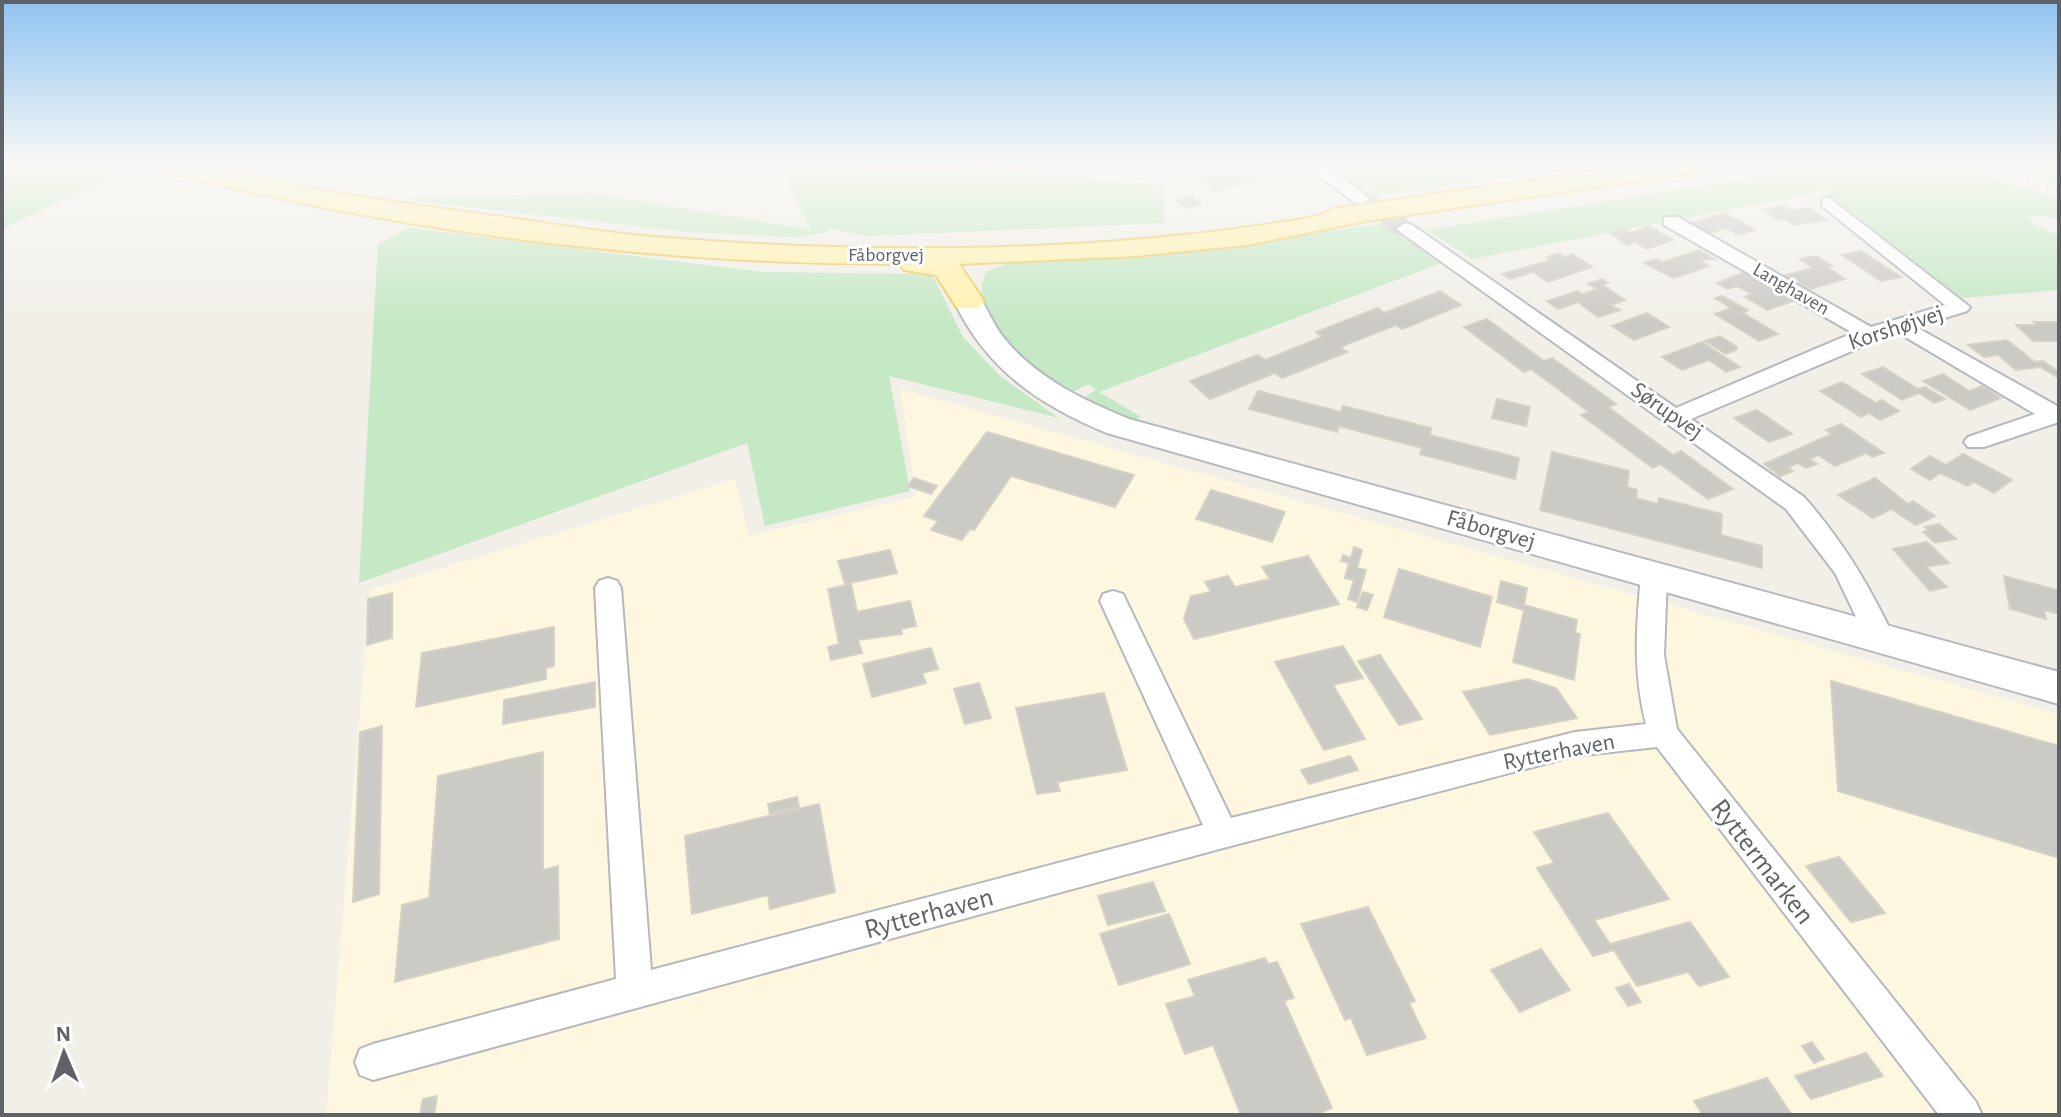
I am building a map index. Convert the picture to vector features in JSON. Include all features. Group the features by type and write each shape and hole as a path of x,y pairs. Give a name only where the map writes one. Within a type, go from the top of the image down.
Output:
{"main road":[{"name":"Fåborgvej","path":"443,216 753,260 934,264 964,257"},
{"path":"968,301 964,257 1217,239 1307,227 1335,216"},
{"name":"Fåborgvej","path":"553,232 964,257"}],"street":[{"name":"Korshøjvej","path":"1676,417 1869,334 1960,307 1846,216"},
{"name":"Langhaven","path":"1671,221 1869,334"},
{"name":"Sørupvej","path":"1405,229 1795,503 1833,545 1860,591 1880,638"},
{"name":"Fåborgvej","path":"968,301 988,340 1014,367 1044,391 1100,419 2059,688"},
{"path":"1897,324 2055,414"},
{"path":"1976,442 2055,414"},
{"name":"Ryttermarken","path":"1654,576 1647,657 1651,693 1664,734 1963,1115"},
{"path":"608,588 635,993"},
{"path":"1113,601 1223,834"},
{"name":"Rytterhaven","path":"373,1062 1223,834 1575,744 1664,734"}],"shaded area":[{"path":"900,389 2059,714 2059,1115 326,1115 370,590 735,479 749,536 916,497"}],"green space":[{"path":"2,216 29,216 2,229"},
{"path":"550,216 730,216 811,230 804,216 1164,216 1164,223 867,236 827,228 827,232 799,237 689,232"},
{"path":"1513,216 1694,216 1472,259 1427,230"},
{"path":"1856,216 2029,216 2033,224 2059,235 2059,290 1962,298"},
{"path":"1389,223 1444,262 1099,392 1140,416 1135,422 1081,399 1096,390 1089,384 1070,393 1039,372 1007,342 985,308 982,290 986,272 1009,262 1195,249"},
{"path":"409,228 763,272 932,274 963,337 1000,376 1059,418 889,376 910,491 765,526 747,443 359,583 378,244"}],"building":[{"path":"1714,216 1730,216 1755,230 1739,235 1726,228 1709,233 1692,223"},
{"path":"1773,216 1822,216 1827,220 1793,225 1785,219 1778,220"},
{"path":"1649,226 1673,240 1647,249 1635,242 1627,245 1611,233 1624,229 1631,233"},
{"path":"1699,250 1714,259 1699,260 1709,266 1674,278 1644,263 1657,259 1663,262"},
{"path":"1861,251 1901,277 1881,281 1842,255"},
{"path":"1559,253 1564,257 1572,254 1592,267 1548,282 1533,272 1510,279 1502,274 1551,260 1547,257"},
{"path":"1816,256 1845,279 1811,289 1786,275 1813,268 1800,259"},
{"path":"1748,271 1793,301 1767,310 1745,297 1752,294 1737,286 1727,289 1717,283"},
{"path":"1602,279 1608,283 1602,285 1625,300 1611,305 1620,310 1598,317 1578,302 1558,309 1547,301 1578,291 1583,294 1597,289 1588,284"},
{"path":"1440,291 1461,305 1402,329 1396,325 1340,347 1347,352 1282,378 1275,373 1210,399 1190,381 1258,355 1265,360 1322,337 1316,332 1378,308 1384,313"},
{"path":"1722,296 1748,310 1743,313 1778,334 1759,341 1715,314 1731,308 1715,298"},
{"path":"1647,313 1669,327 1634,340 1612,326"},
{"path":"1487,319 1544,361 1552,358 1616,404 1608,407 1673,455 1681,451 1733,489 1708,499 1660,464 1653,468 1581,415 1589,412 1531,369 1524,372 1464,327"},
{"path":"2034,322 2059,322 2059,341 2033,341 2016,325 2037,325"},
{"path":"1720,336 1737,347 1736,350 1726,354 1705,341"},
{"path":"2007,340 2035,362 2043,361 2059,372 2059,378 2040,367 2016,370 1998,355 1984,357 1968,345"},
{"path":"1702,342 1740,367 1726,372 1709,360 1682,370 1662,357"},
{"path":"1883,367 1918,389 1925,387 1945,399 1934,403 1919,393 1902,400 1862,374"},
{"path":"1943,374 1969,391 1982,386 2001,398 1970,410 1923,381"},
{"path":"1842,382 1876,403 1882,400 1899,411 1880,420 1869,413 1861,417 1820,391"},
{"path":"1258,391 1341,412 1343,406 1431,428 1430,435 1519,458 1515,479 1420,454 1422,448 1339,426 1337,432 1249,409"},
{"path":"1497,399 1530,407 1526,426 1492,418"},
{"path":"1757,410 1792,434 1769,442 1734,418"},
{"path":"1841,424 1884,453 1872,457 1866,453 1835,466 1818,455 1809,459 1817,464 1806,468 1798,463 1788,467 1793,471 1780,476 1764,464 1832,434 1826,430"},
{"path":"987,432 1134,475 1115,507 1011,476 974,530 970,529 962,540 931,530 938,521 924,516"},
{"path":"1552,452 1629,471 1627,487 1637,490 1636,498 1658,504 1659,498 1722,514 1721,535 1762,546 1762,568 1540,510"},
{"path":"1963,454 2012,480 1994,493 1974,482 1968,486 1940,473 1930,480 1911,469 1930,456 1946,465"},
{"path":"914,478 937,486 931,494 908,486"},
{"path":"1875,478 1908,504 1913,501 1935,516 1916,525 1891,509 1873,518 1838,495"},
{"path":"1211,490 1285,512 1272,542 1196,519"},
{"path":"1939,524 1956,539 1935,543 1923,532 1929,531 1925,527"},
{"path":"1927,542 1949,563 1926,567 1947,587 1930,591 1893,549"},
{"path":"1354,547 1362,550 1357,568 1366,570 1357,602 1348,599 1354,580 1345,578 1349,563 1341,561 1343,555 1351,558"},
{"path":"890,550 897,573 845,584 838,561"},
{"path":"1308,556 1339,604 1194,639 1184,619 1191,596 1211,592 1205,582 1228,576 1235,587 1270,579 1262,567"},
{"path":"1399,569 1492,597 1480,647 1384,617"},
{"path":"2004,576 2058,590 2059,614 2044,610 2046,619 2010,609"},
{"path":"1501,581 1527,588 1524,605 1577,620 1575,633 1580,634 1574,680 1513,662 1524,610 1497,602"},
{"path":"851,584 857,612 910,601 916,626 901,629 902,634 858,640 862,653 831,660 828,647 839,644 828,589"},
{"path":"1363,592 1373,595 1367,610 1357,607"},
{"path":"392,593 392,638 367,645 368,599"},
{"path":"554,627 554,666 546,668 546,679 416,707 422,653"},
{"path":"1343,646 1363,678 1333,685 1365,739 1324,750 1275,662"},
{"path":"931,648 938,669 922,673 926,683 872,697 863,664"},
{"path":"1380,655 1422,719 1399,725 1358,661"},
{"path":"1527,679 1556,688 1577,718 1490,735 1463,692"},
{"path":"1831,681 2059,746 2059,858 1838,791"},
{"path":"595,682 595,707 503,724 504,700"},
{"path":"979,683 991,718 965,724 954,689"},
{"path":"1104,693 1127,770 1057,782 1060,791 1037,794 1016,708"},
{"path":"382,726 379,894 353,902 360,732"},
{"path":"543,752 543,870 558,866 559,939 395,982 402,905 429,898 438,776"},
{"path":"1350,756 1358,770 1309,784 1301,770"},
{"path":"797,797 799,807 770,814 768,804"},
{"path":"819,804 835,892 770,909 768,895 692,914 685,836"},
{"path":"1608,813 1669,899 1594,920 1610,944 1690,922 1729,977 1699,986 1688,972 1637,986 1614,950 1593,956 1537,868 1554,863 1534,832"},
{"path":"1839,857 1885,913 1851,922 1806,866"},
{"path":"1153,882 1165,911 1108,925 1098,896"},
{"path":"1368,907 1415,1001 1409,1003 1426,1038 1367,1055 1351,1018 1345,1020 1301,924"},
{"path":"1169,914 1190,964 1119,985 1100,934"},
{"path":"1541,949 1570,990 1520,1012 1491,970"},
{"path":"1265,958 1268,964 1277,962 1294,998 1284,1001 1332,1108 1315,1115 1241,1115 1213,1045 1185,1054 1166,1004 1195,996 1188,980"},
{"path":"1629,984 1641,1002 1628,1006 1616,988"},
{"path":"1812,1042 1824,1059 1814,1063 1802,1046"},
{"path":"1866,1053 1883,1076 1811,1099 1795,1076"},
{"path":"1767,1078 1792,1115 1703,1115 1694,1101"},
{"path":"437,1096 434,1115 420,1115 423,1099"}],"tunnel":[{"path":"1386,216 1405,229"}]}
